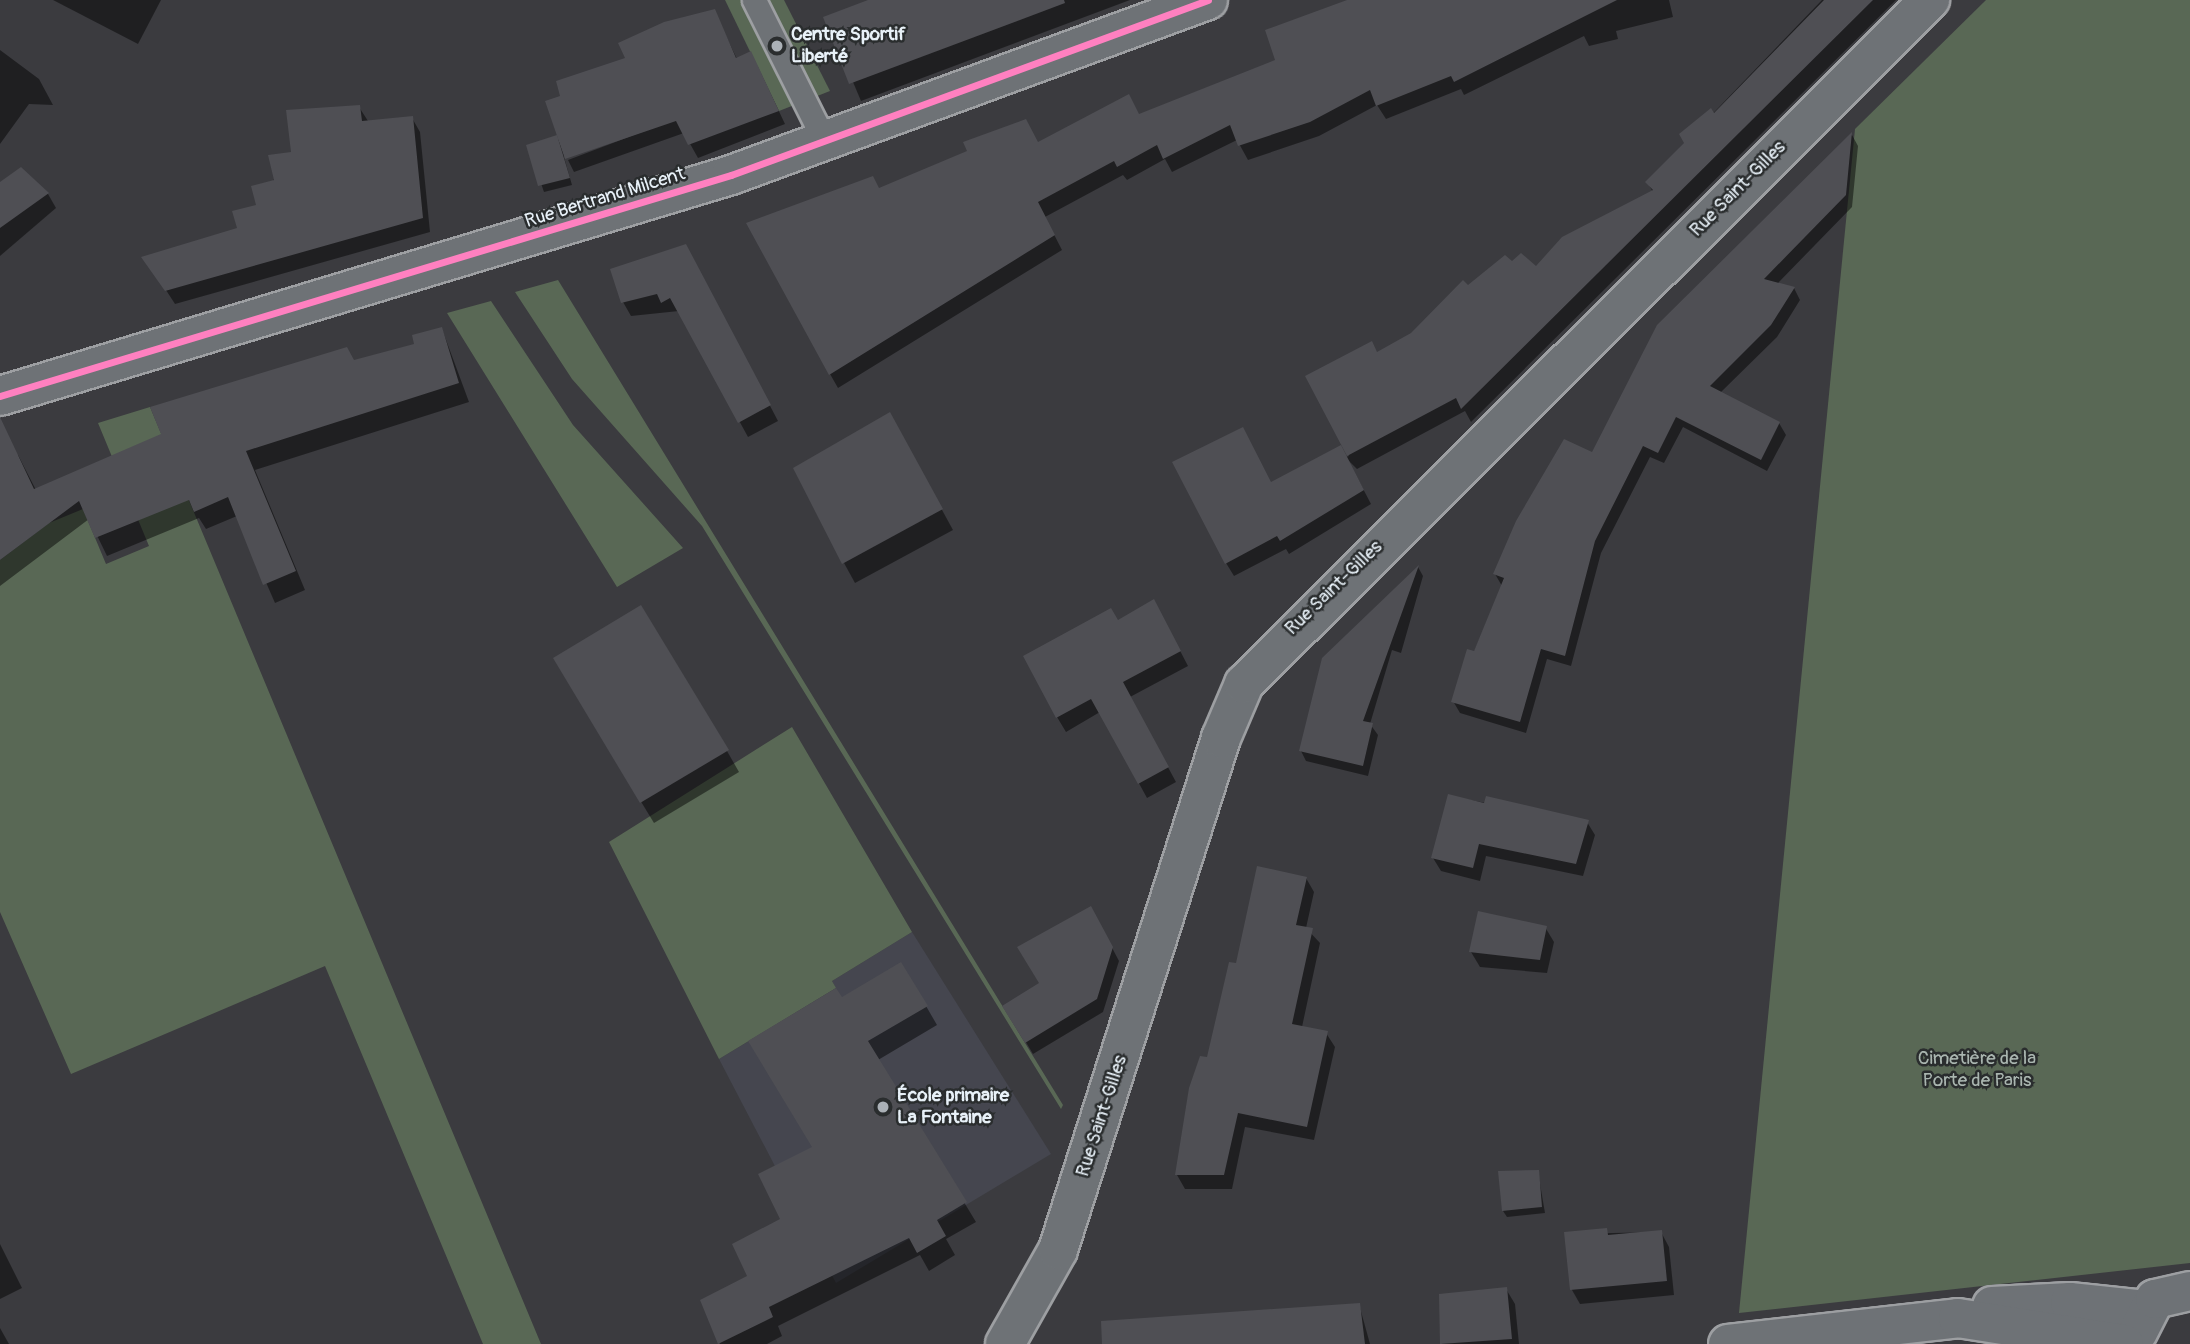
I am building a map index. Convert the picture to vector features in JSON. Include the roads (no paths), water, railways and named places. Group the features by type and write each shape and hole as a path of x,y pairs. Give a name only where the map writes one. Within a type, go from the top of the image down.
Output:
{"street":[{"name":"Rue Bertrand Milcent","path":"0,396 671,195 825,142 1208,0"},
{"name":"Rue Saint-Gilles","path":"1005,1344 1058,1250 1221,738 1244,684 1930,0"},
{"path":"1728,1344 1958,1318 2022,1302 2142,1327 2167,1293 2190,1291"},
{"path":"1958,1318 2124,1344"}],"lane":[{"path":"754,0 825,142"}],"place":[{"name":"Centre Sportif Liberté","path":"777,46"},
{"name":"École primaire La Fontaine","path":"883,1107"}],"park label":[{"name":"Cimetière de la Porte de Paris","path":"1977,1070"}]}
